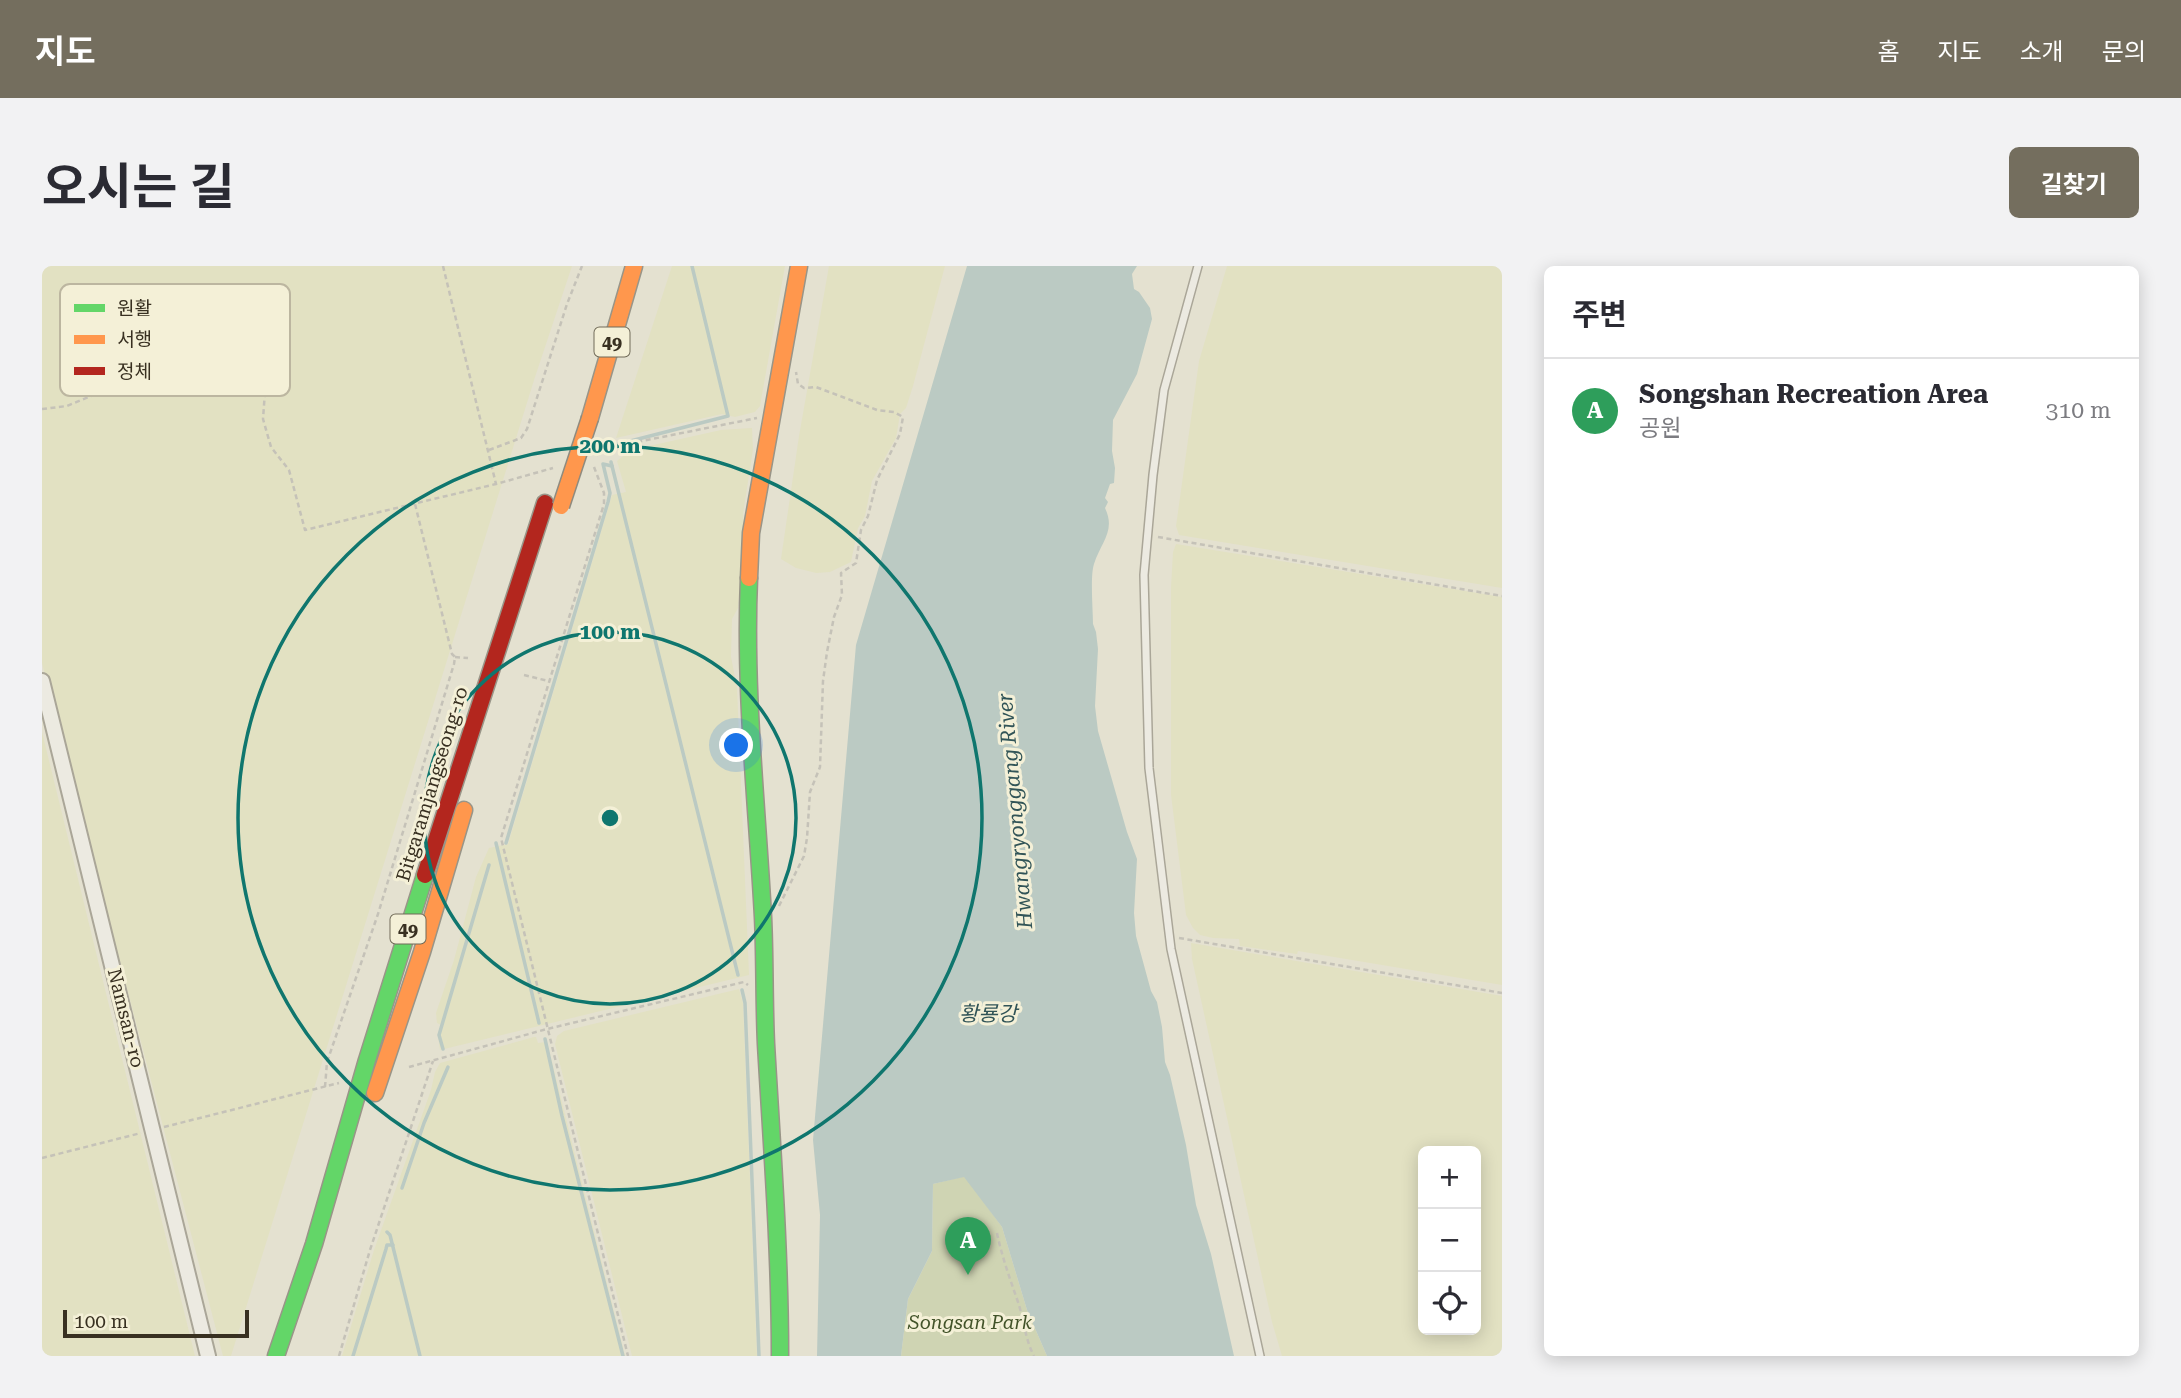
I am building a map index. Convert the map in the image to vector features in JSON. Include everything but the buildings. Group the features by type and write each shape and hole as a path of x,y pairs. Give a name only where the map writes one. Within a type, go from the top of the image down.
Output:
{"main road":[{"name":"49","path":"589,366 620,266"},
{"name":"Bitgaramjangseong-ro","path":"276,1356 314,1244 371,1046 499,642 590,418 634,266"},
{"path":"780,1356 763,919 750,726 747,624 751,533 799,266"},
{"name":"Bitgaramjangseong-ro","path":"306,1318 368,1113 441,892 553,505 553,478"}],"street":[{"name":"Namsan-ro","path":"42,681 208,1356"}],"lane":[{"path":"1198,266 1164,390 1147,536 1144,575 1149,768 1169,936 1260,1356"}],"path":[{"path":"443,266 496,484"},
{"path":"489,450 521,438 527,429 582,266"},
{"path":"763,919 772,919 804,856 810,792 820,767 822,681 834,617 842,595 841,573 856,563 861,530 868,516 877,480 901,434 903,417 816,387 804,388 799,384 792,359 783,354"},
{"path":"42,409 67,406 91,396"},
{"path":"265,396 263,419 271,447 289,470 305,530 564,465"},
{"path":"590,457 627,444 771,415"},
{"path":"593,465 604,493 604,504 501,838 628,1356"},
{"path":"325,1087 327,1062 378,914 454,664 455,657 452,654 415,504"},
{"path":"1147,536 1502,596"},
{"path":"455,657 468,658"},
{"path":"524,675 549,681"},
{"path":"1169,936 1502,993"},
{"path":"410,1067 547,1029 744,982 754,991"},
{"path":"339,1356 370,1250 433,1061"},
{"path":"42,1158 339,1083"},
{"path":"996,1233 1019,1304 1028,1346 1034,1356"}],"green space":[{"path":"42,266 572,266 535,377 231,1356 223,1356 42,663"},
{"path":"672,266 785,266 760,406 755,412 735,417 722,414 616,438"},
{"path":"829,266 945,266 913,386 906,408 900,414 896,438 872,481 851,562 830,572 816,573 796,568 781,559 799,436"},
{"path":"1227,266 1502,266 1502,588 1179,535 1176,526 1199,361"},
{"path":"752,428 753,449 743,514 738,608 732,619 731,657 737,688 749,975 440,1050 438,1035 441,1025 437,1023 436,1013 454,960 476,877 489,848 508,844 612,495 626,492 617,461 623,456 622,452 721,430"},
{"path":"1176,544 1502,597 1502,985 1298,951 1297,954 1240,946 1239,939 1200,935 1193,928 1186,915 1171,795 1171,587"},
{"path":"42,732 195,1356 42,1356"},
{"path":"1191,943 1502,996 1502,1356 1282,1356 1272,1322 1192,959"},
{"path":"739,989 743,1003 757,1356 632,1356 555,1044 557,1036 564,1031"},
{"path":"536,1037 538,1043 547,1042 625,1356 342,1356 374,1250 440,1063"},
{"name":"Songsan Park","path":"965,1176 1002,1227 1027,1310 1047,1356 901,1356 908,1299 932,1251 933,1184"}],"water":[{"name":"황룡강","path":"967,266 1137,266 1132,274 1134,289 1150,308 1152,319 1137,374 1113,420 1114,483 1110,484 1105,498 1108,502 1105,508 1109,523 1092,576 1093,624 1098,649 1095,706 1098,731 1137,859 1134,913 1136,936 1151,991 1157,1002 1165,1062 1186,1145 1196,1205 1211,1254 1234,1356 1047,1356 1027,1310 1002,1227 964,1177 933,1184 932,1251 908,1299 901,1356 817,1356 820,1215 813,1140 856,645"}],"waterway":[{"path":"607,447 728,416 692,266"},
{"path":"611,462 738,975"},
{"path":"506,843 608,502 610,493 603,464 612,466"},
{"path":"496,843 539,1023"},
{"path":"443,1049 439,1035 489,865"},
{"path":"742,990 745,1003 759,1356"},
{"path":"545,1039 623,1356"},
{"path":"402,1188 424,1123 448,1067"},
{"path":"387,1232 390,1235 420,1356"},
{"path":"353,1356 387,1245 393,1245"}],"traffic: fast":[{"path":"749,578 748,663 763,917 765,1028 777,1239 780,1356"},
{"path":"276,1356 314,1244 367,1060 425,875"}],"traffic: slow":[{"path":"590,418 634,266"},
{"path":"749,578 751,533 799,266"},
{"path":"561,506 590,418"},
{"path":"375,1093 422,952 464,810"}],"traffic: jam":[{"path":"425,875 545,503"}],"place":[{"name":"Songshan Recreation Area","path":"968,1275"}],"water label":[{"name":"Hwangryonggang River","path":"1015,811"}]}
